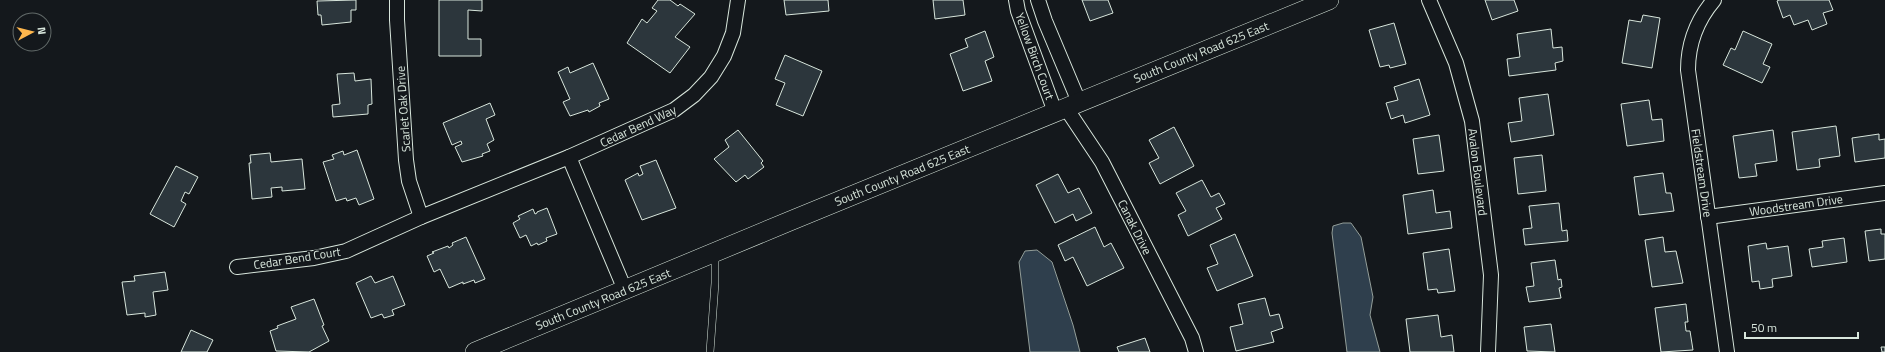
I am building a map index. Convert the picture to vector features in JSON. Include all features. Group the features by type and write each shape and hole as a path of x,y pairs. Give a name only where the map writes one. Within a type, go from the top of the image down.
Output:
{"street":[{"name":"Scarlet Oak Drive","path":"397,0 406,160 409,181 421,216"},
{"name":"Cedar Bend Way","path":"421,216 569,157 674,110 694,95 711,77 724,56 733,33 738,0"},
{"name":"Yellow Birch Court","path":"1016,0 1018,11 1067,107"},
{"name":"Yellow Birch Court","path":"1038,0 1045,21 1067,107"},
{"name":"South County Road 625 East","path":"475,352 1329,0"},
{"name":"Avalon Boulevard","path":"1429,0 1456,63 1472,121 1491,275 1488,352"},
{"name":"Fieldstream Drive","path":"1714,0 1707,7 1695,30 1688,59 1688,70 1727,352"},
{"name":"Canak Drive","path":"1067,107 1102,162 1192,338 1196,352"},
{"path":"569,157 625,290"},
{"name":"Woodstream Drive","path":"1708,217 1885,193"},
{"name":"Cedar Bend Court","path":"237,268 314,258 346,251 421,216"}],"lane":[{"path":"710,352 715,283 715,253"}],"water":[{"path":"1343,223 1351,223 1361,237 1373,297 1370,315 1380,352 1347,352 1332,233 1333,226"},
{"path":"1037,250 1052,262 1073,325 1080,352 1030,352 1019,262 1025,251"}],"building":[{"path":"356,0 356,10 351,10 351,22 322,25 321,15 318,15 317,1"},
{"path":"439,0 482,0 482,11 468,10 468,39 481,39 481,56 439,56"},
{"path":"658,0 670,0 678,6 680,4 695,14 675,37 690,47 670,73 627,43 642,19 647,23 657,11 652,8"},
{"path":"784,0 828,0 829,11 786,15"},
{"path":"933,0 963,0 965,15 935,19"},
{"path":"1082,0 1108,0 1113,13 1090,21"},
{"path":"1485,0 1514,0 1518,11 1492,20"},
{"path":"1829,0 1833,10 1823,13 1827,24 1812,30 1808,20 1794,25 1790,15 1783,18 1777,1"},
{"path":"1643,15 1660,18 1652,68 1622,63 1629,20 1641,22"},
{"path":"1394,23 1406,64 1390,68 1389,65 1380,67 1369,30"},
{"path":"1551,29 1553,48 1562,47 1563,61 1555,63 1556,70 1509,76 1507,59 1520,57 1517,34"},
{"path":"985,31 994,57 985,61 992,81 963,91 950,54 968,47 965,39"},
{"path":"1743,31 1772,44 1763,64 1770,67 1762,83 1723,65 1731,48 1735,50"},
{"path":"785,55 822,71 803,116 776,105 785,83 775,79"},
{"path":"593,63 609,99 599,103 600,106 589,112 588,110 570,116 563,102 570,99 558,72 568,67 570,73"},
{"path":"354,73 355,81 371,79 372,104 368,105 368,114 333,117 332,105 340,104 337,74"},
{"path":"1419,79 1430,115 1405,123 1403,115 1391,119 1386,103 1398,100 1394,87"},
{"path":"1548,94 1554,135 1511,142 1508,123 1522,121 1519,98"},
{"path":"1649,100 1652,120 1662,119 1664,141 1627,146 1621,104"},
{"path":"490,103 495,115 486,119 494,140 487,144 490,151 482,154 483,156 462,162 455,147 462,144 461,141 452,145 443,123"},
{"path":"1836,126 1840,156 1819,159 1820,167 1797,170 1792,132"},
{"path":"1174,127 1194,166 1160,184 1149,163 1159,158 1149,140"},
{"path":"738,130 763,161 761,163 764,167 748,179 745,175 736,182 714,159 729,147 725,140"},
{"path":"1773,130 1777,161 1755,164 1757,176 1739,178 1733,136"},
{"path":"1879,134 1879,140 1885,139 1885,158 1855,162 1852,138"},
{"path":"1439,135 1444,171 1418,174 1413,139"},
{"path":"357,150 374,199 359,205 356,198 347,201 346,198 336,201 323,162 334,159 332,155 343,151 344,155"},
{"path":"270,153 271,162 302,159 305,189 282,191 282,187 271,188 272,197 252,199 249,163 251,163 250,155"},
{"path":"1542,155 1546,191 1518,194 1514,158"},
{"path":"656,160 676,208 642,220 625,180 638,173 639,176 643,174 640,166"},
{"path":"176,166 198,177 189,194 185,192 181,201 186,204 174,227 150,214"},
{"path":"1663,173 1666,193 1671,193 1674,211 1639,215 1634,177"},
{"path":"1058,174 1068,193 1079,188 1092,213 1076,221 1073,214 1055,223 1036,185"},
{"path":"1202,180 1211,197 1219,193 1225,204 1216,208 1222,219 1188,236 1178,215 1186,211 1176,193"},
{"path":"1433,190 1436,213 1450,211 1452,228 1408,234 1403,195"},
{"path":"1559,203 1562,231 1567,230 1568,241 1525,245 1523,229 1532,228 1529,206"},
{"path":"547,208 557,234 546,238 547,241 531,246 526,235 520,238 513,223 520,219 518,216 533,209 535,214"},
{"path":"1095,227 1104,247 1111,243 1124,268 1087,286 1073,257 1065,261 1058,245"},
{"path":"1881,229 1881,234 1885,234 1885,259 1869,261 1865,231"},
{"path":"1235,234 1253,276 1217,291 1207,268 1218,264 1210,245"},
{"path":"466,237 485,279 475,283 474,280 463,284 463,282 449,288 440,269 434,272 427,256 434,253 432,252 448,246 449,248 453,245 452,243"},
{"path":"1663,237 1665,252 1676,251 1683,283 1652,287 1645,240"},
{"path":"1844,238 1847,262 1812,267 1809,249 1823,247 1822,241"},
{"path":"1766,243 1767,249 1788,246 1792,276 1772,279 1773,287 1760,289 1759,281 1752,282 1748,246"},
{"path":"1449,249 1455,291 1438,293 1437,289 1428,290 1423,253"},
{"path":"1555,260 1558,280 1561,279 1562,287 1559,288 1561,298 1529,302 1526,287 1534,286 1531,263"},
{"path":"165,272 168,290 153,292 156,315 145,317 145,313 127,315 122,282 135,281 134,276"},
{"path":"371,276 375,283 393,276 405,305 392,310 394,315 384,318 382,314 371,318 356,283"},
{"path":"1265,298 1270,316 1279,314 1283,328 1271,332 1274,342 1236,351 1230,327 1243,324 1238,304"},
{"path":"314,299 324,325 322,326 329,341 309,352 276,351 270,331 278,328 277,326 296,319 291,307"},
{"path":"1686,304 1688,322 1685,322 1686,331 1690,331 1693,350 1661,352 1655,308"},
{"path":"1438,315 1441,337 1452,335 1454,352 1410,352 1406,319"},
{"path":"1551,324 1555,352 1527,351 1524,327"},
{"path":"191,330 213,340 207,352 181,352"},
{"path":"1145,338 1150,352 1119,352 1117,347"},
{"path":"1881,347 1885,347 1885,352 1882,352"}]}
